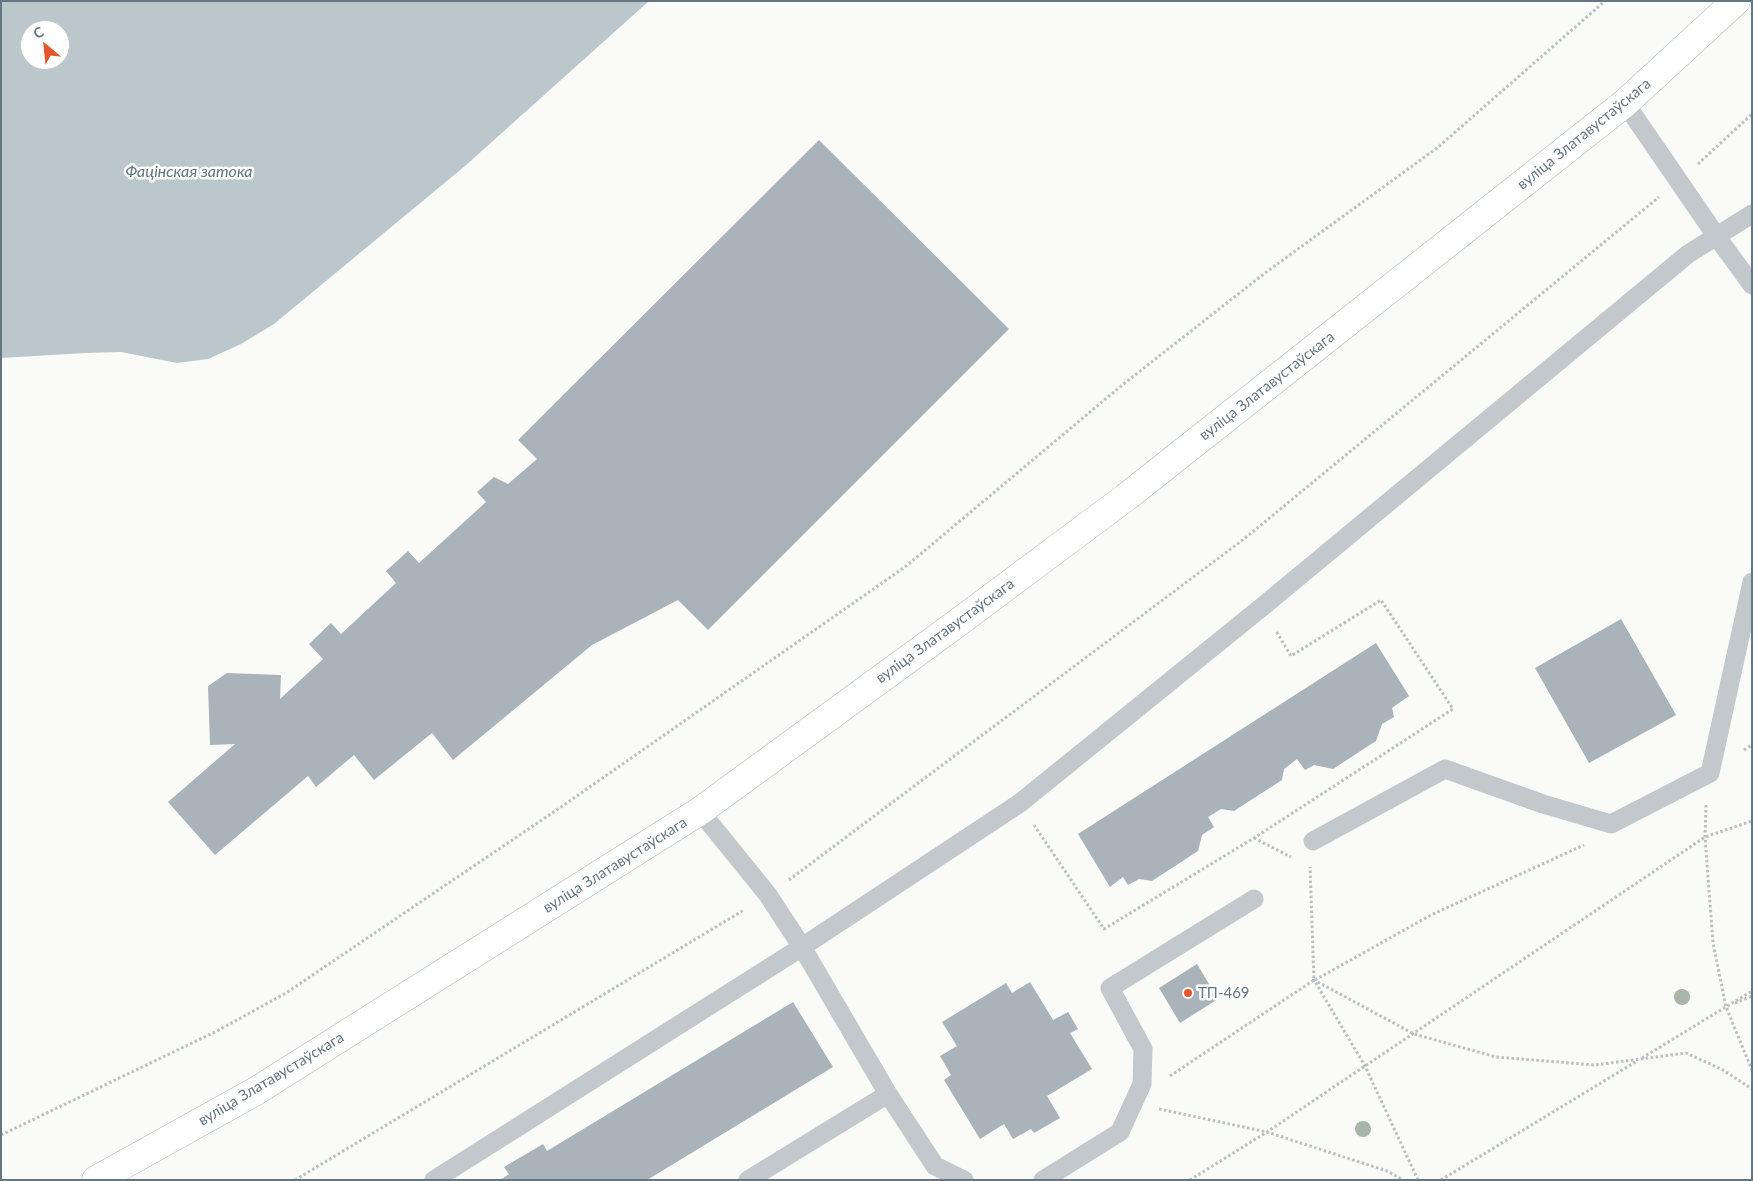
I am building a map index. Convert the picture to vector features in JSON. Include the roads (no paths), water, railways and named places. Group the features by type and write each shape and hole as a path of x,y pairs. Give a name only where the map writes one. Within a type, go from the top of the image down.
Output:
{"street":[{"name":"вуліца Златавустаўскага","path":"96,1180 256,1090 700,811 1125,498 1625,103 1736,1"}],"lane":[{"path":"1625,103 1752,285"},
{"path":"434,1180 802,947 1020,803 1262,607 1688,254 1752,214"},
{"path":"1313,841 1445,768 1543,804 1611,824 1710,773 1752,582"},
{"path":"700,811 768,895 802,947 888,1094 935,1166 964,1180"},
{"path":"1043,1180 1120,1132 1142,1084 1144,1048 1110,988 1254,899"},
{"path":"748,1180 888,1094"}],"water":[{"name":"Фацінская затока","path":"1,1 649,1 465,166 274,324 241,344 208,359 177,363 121,352 1,358"}],"place":[{"name":"ТП-469","path":"1188,993"}]}
